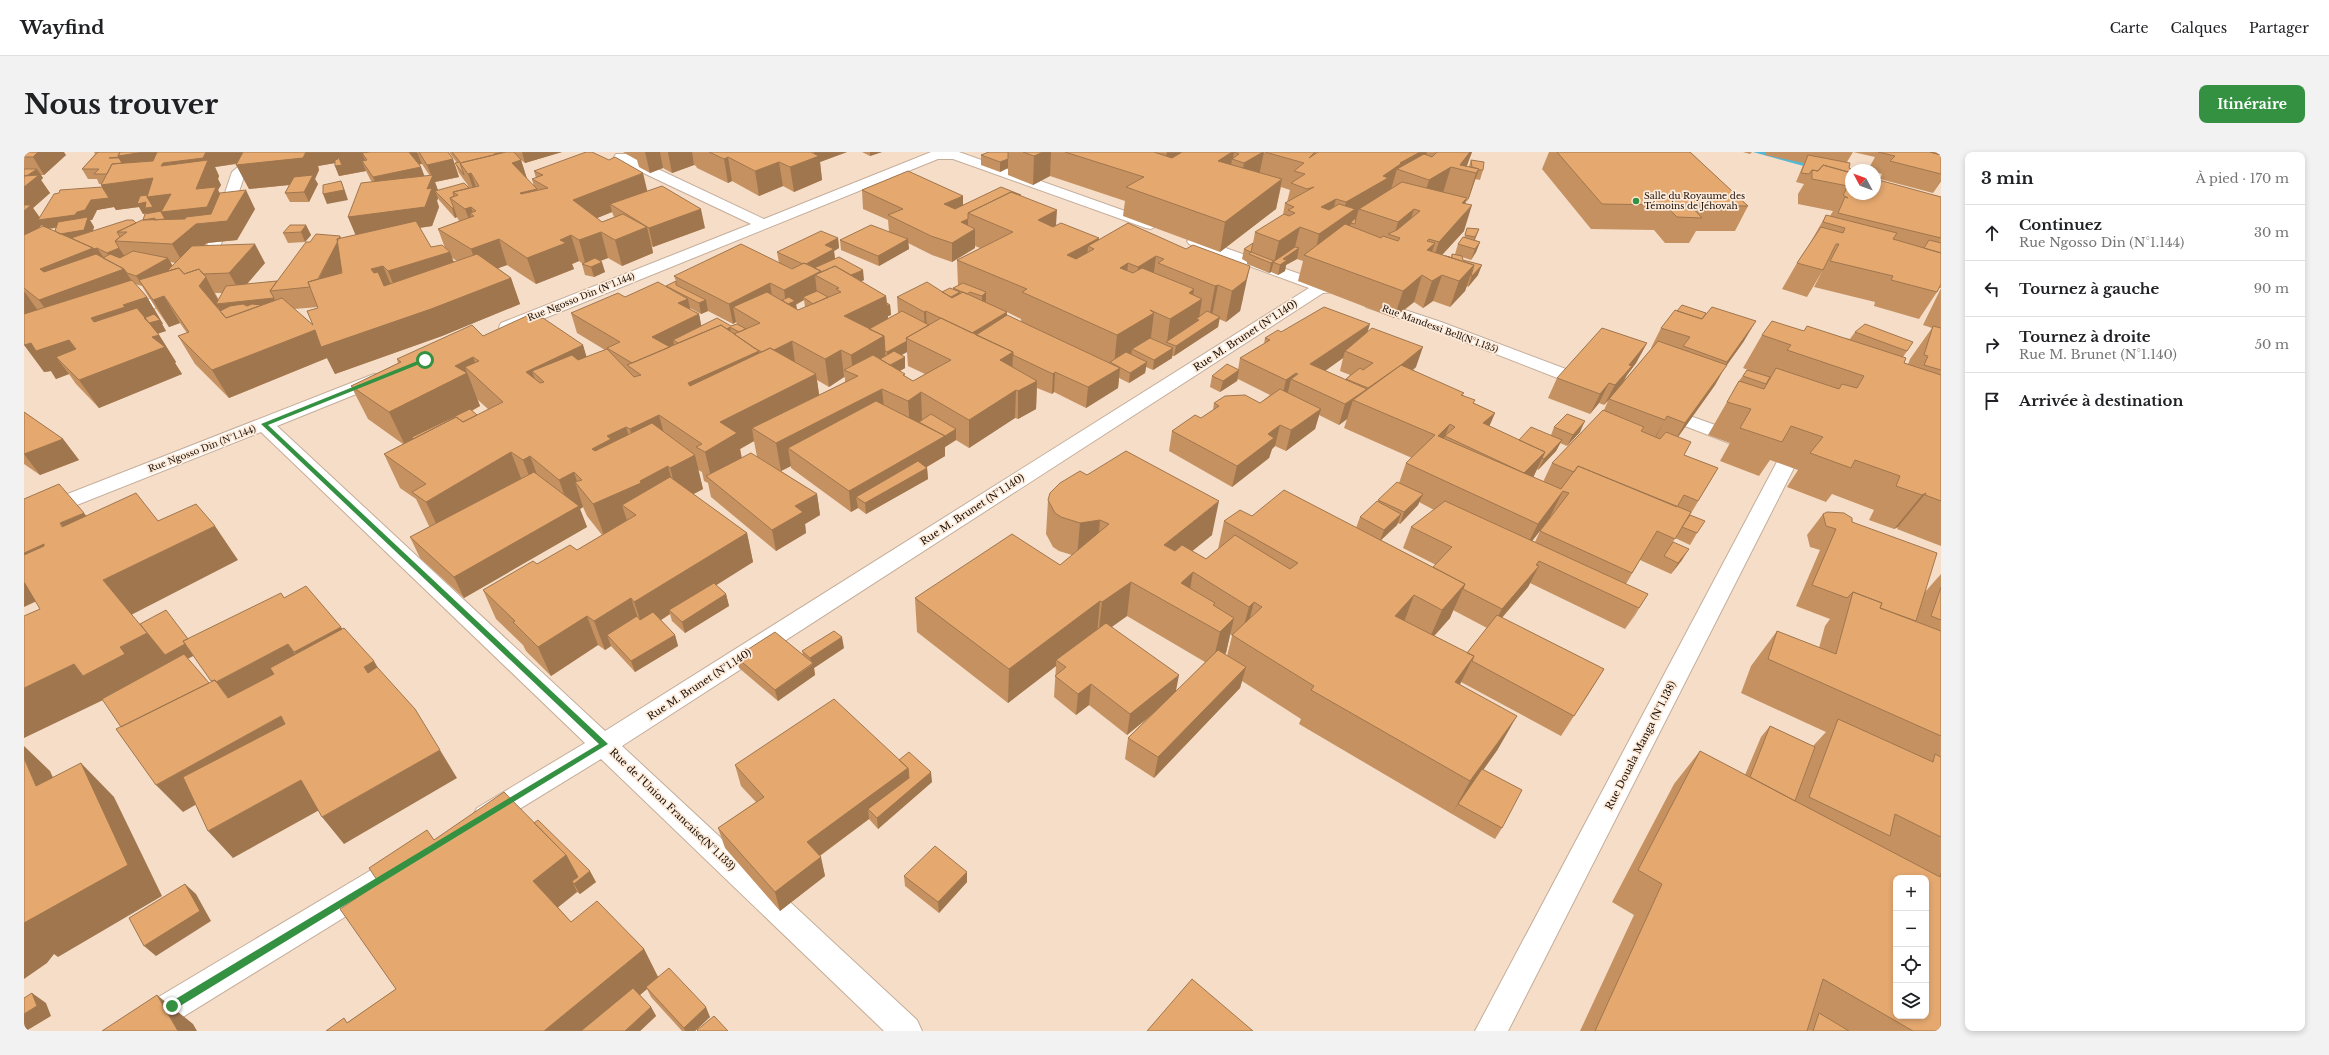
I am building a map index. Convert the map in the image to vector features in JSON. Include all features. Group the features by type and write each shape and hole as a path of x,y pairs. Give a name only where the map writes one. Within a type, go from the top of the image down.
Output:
{"street":[{"path":"110,321 138,311 164,298 187,281 211,256 239,172 262,152"},
{"name":"Rue Ngosso Din (N°1.144)","path":"491,333 937,153"},
{"name":"Rue Mandessi Bell(N°1.135)","path":"937,153 954,155 1349,296 1435,325 1604,389"},
{"path":"621,157 763,224"},
{"name":"Rue M. Brunet (N°1.140)","path":"470,826 605,744 1321,286"},
{"name":"Rue Ngosso Din (N°1.144)","path":"24,519 396,371"},
{"path":"1648,406 1752,444"},
{"name":"Rue de l'Union Francaise(N°1.133)","path":"264,424 605,744 906,1031"},
{"name":"Rue Douala Manga (N°1.138)","path":"1491,1031 1789,458"},
{"path":"131,1031 422,855"}],"building":[{"path":"24,152 38,152 33,157 24,157"},
{"path":"98,152 120,152 119,157 109,158 119,158 122,163 112,164 107,174 94,174 99,169 82,169"},
{"path":"120,152 144,152 118,156"},
{"path":"157,152 206,152 203,158 163,163 161,166 208,160 196,189 216,187 207,207 161,212 171,194 147,197 153,178 101,185 112,164 153,161"},
{"path":"243,152 306,152 303,158 236,165"},
{"path":"409,152 421,167 373,177 362,161 367,160 362,153"},
{"path":"419,152 448,152 453,159 427,165"},
{"path":"452,152 503,152 460,163 464,175 455,163 460,162"},
{"path":"506,152 514,152 521,160 512,163 537,189 520,193 521,194 548,188 532,179 543,175 534,171 586,152 592,152 609,160 615,157 643,173 573,200 602,222 623,214 647,227 615,240 601,232 579,240 571,235 560,240 566,243 527,258 499,239 471,249 438,229 474,216 470,213 476,211 471,207 465,209 450,198 458,195 453,192 479,186 471,173 468,174 460,163"},
{"path":"709,152 811,152 819,156 790,167 779,162 755,171 728,157 724,159"},
{"path":"989,152 1008,152 1008,159 1000,162 981,155"},
{"path":"1023,152 1043,152 1034,156"},
{"path":"1065,152 1154,152 1172,158 1182,152 1232,152 1218,161 1282,179 1225,222 1126,187 1144,177"},
{"path":"1234,152 1263,152 1244,163 1232,159 1239,154"},
{"path":"1265,152 1315,152 1309,158 1318,152 1420,152 1400,163 1402,163 1383,176 1388,178 1346,202 1336,199 1321,207 1329,210 1339,204 1355,209 1319,234 1300,227 1279,241 1255,232 1284,214 1289,216 1295,213 1288,210 1294,207 1285,203 1314,187 1307,189 1291,183 1305,174 1294,171 1304,163"},
{"path":"1437,152 1470,152 1460,165 1479,169 1476,173 1451,167 1429,180 1397,169 1424,154 1432,157"},
{"path":"1557,152 1690,152 1748,206 1690,205 1702,218 1677,217 1665,205 1602,204"},
{"path":"1878,152 1930,152 1941,155 1941,174 1890,161 1895,156"},
{"path":"1930,152 1941,152 1941,155"},
{"path":"1808,155 1850,163 1845,164 1845,171 1823,165 1818,171 1812,170 1809,174 1801,173"},
{"path":"338,156 342,165 335,166 335,160 338,159"},
{"path":"1471,160 1484,162 1483,170 1478,170 1479,169 1472,167"},
{"path":"1823,165 1845,171 1845,185 1812,179 1812,170 1818,171"},
{"path":"24,169 37,169 24,176"},
{"path":"908,171 963,196 944,204 955,209 1001,187 1021,195 1011,192 968,213 968,219 961,222 975,229 952,243 931,236 888,215 903,209 862,190"},
{"path":"39,175 24,187 24,176"},
{"path":"313,175 304,192 285,193 294,177"},
{"path":"433,175 427,189 432,188 425,207 348,217 361,183"},
{"path":"341,181 344,190 323,194 323,185"},
{"path":"1881,181 1941,197 1941,238 1838,213 1845,197 1845,200 1881,200"},
{"path":"1402,182 1467,198 1462,203 1472,205 1439,242 1429,239 1427,241 1435,243 1427,250 1474,265 1459,281 1442,275 1432,281 1422,275 1403,291 1304,255 1345,224 1381,238 1383,236 1398,241 1400,238 1388,234 1397,230 1420,211 1414,209 1398,222 1359,209"},
{"path":"464,183 469,188 453,192 454,196 450,198 454,208 452,208 435,191"},
{"path":"662,186 701,209 649,228 610,204"},
{"path":"102,187 109,198 91,200 85,210 77,212 75,215 38,220 54,194 59,193 60,190"},
{"path":"246,190 227,221 196,224 172,244 115,241 127,232 117,232 142,220 185,219 186,217 211,214 220,193"},
{"path":"1011,192 1057,210 1038,220 1053,227 1061,223 1099,238 1067,255 1076,259 1094,249 1088,246 1128,223 1186,249 1193,245 1250,266 1246,280 1232,291 1218,285 1215,286 1158,263 1164,259 1156,256 1138,267 1128,263 1120,268 1133,273 1142,268 1194,289 1189,293 1202,299 1170,319 1150,310 1154,313 1117,335 1022,292 1027,289 957,260 1013,232 968,213"},
{"path":"147,195 153,207 145,208 146,202 137,204 140,196"},
{"path":"24,205 31,205 24,211"},
{"path":"161,211 165,219 154,220 155,218 143,220 145,214"},
{"path":"1826,215 1897,233 1893,239 1941,253 1941,284 1937,292 1891,280 1893,276 1830,261 1839,244 1836,244 1823,270 1797,263 1821,227 1843,233 1845,228 1823,222"},
{"path":"88,217 84,230 60,234 55,231 58,222"},
{"path":"1356,218 1355,224 1351,223 1352,221"},
{"path":"127,220 133,220 136,223 117,232 120,237 115,241 119,248 107,253 97,248 94,249 71,238"},
{"path":"416,221 431,247 442,245 450,252 388,271 383,266 371,269 374,273 378,272 384,286 477,254 511,278 431,309 321,347 315,330 212,370 178,336 189,332 164,296 153,300 139,280 179,268 184,274 199,269 206,277 199,286 226,318 282,298 313,325 307,311 318,308 308,282 342,273 337,239"},
{"path":"290,225 306,225 301,232 283,233"},
{"path":"871,225 908,239 878,256 840,240"},
{"path":"43,226 93,248 40,269 44,272 96,254 124,269 39,300 24,288 24,235"},
{"path":"1467,228 1479,229 1475,237 1465,235"},
{"path":"821,231 838,238 825,245 834,249 806,264 777,252"},
{"path":"316,234 340,236 339,239 337,239 338,241 318,279 308,282 310,287 270,291 306,242 310,242"},
{"path":"1463,237 1480,242 1475,249 1458,244"},
{"path":"1929,240 1941,243 1941,253 1924,248"},
{"path":"1253,243 1251,252 1244,249"},
{"path":"255,244 229,273 203,274 199,269 184,274 179,268 167,271 192,246"},
{"path":"741,244 792,269 804,263 821,271 784,290 770,283 729,304 674,276"},
{"path":"1295,247 1299,248 1283,259 1287,260 1280,265 1273,262"},
{"path":"133,251 168,258 136,276 127,273 124,269 103,258 110,254 120,258"},
{"path":"1251,252 1274,261 1271,263 1249,254"},
{"path":"1452,254 1462,256 1463,260 1482,265 1471,276 1474,265 1452,258"},
{"path":"839,257 863,270 851,275 835,266 821,272 814,268"},
{"path":"595,258 602,262 591,267 582,264"},
{"path":"835,266 886,296 844,316 884,336 851,355 841,350 825,359 792,341 774,350 770,348 762,352 734,334 760,323 733,307 767,292 798,310 841,292 836,289 839,288 815,275"},
{"path":"132,280 147,297 123,305 125,307 91,318 94,322 137,308 159,335 152,337 165,347 79,380 56,357 76,349 69,340 36,351 31,343 24,345 24,314"},
{"path":"277,281 270,291 274,298 216,304 226,286"},
{"path":"676,281 676,285 706,300 699,303 666,286"},
{"path":"658,282 688,299 678,303 699,314 652,337 670,347 632,363 607,348 620,342 571,313 618,293 625,297"},
{"path":"927,282 952,298 963,292 1007,312 972,333 926,311 924,312 897,297"},
{"path":"963,283 986,292 982,296 970,292 967,294 953,288"},
{"path":"950,288 960,292 951,297 942,292"},
{"path":"817,291 828,297 813,304 803,297"},
{"path":"789,297 795,301 788,304 782,300"},
{"path":"243,304 247,306 252,304 262,305 226,318 220,311 230,306"},
{"path":"1682,305 1706,313 1702,319 1677,311"},
{"path":"1324,307 1370,324 1310,364 1367,389 1345,404 1291,379 1298,374 1296,373 1286,380 1240,358 1270,340 1265,338 1278,330 1281,332"},
{"path":"1712,307 1756,321 1727,362 1683,346 1690,337 1661,328 1675,310 1702,319"},
{"path":"902,311 929,325 906,338 907,341 887,352 885,351 884,336 869,329"},
{"path":"1207,311 1220,317 1176,346 1166,342 1199,320 1196,319"},
{"path":"154,314 160,320 149,323 144,318"},
{"path":"531,314 539,319 543,318 583,345 526,372 540,383 544,382 532,371 572,355 578,360 607,349 634,377 641,375 627,365 721,325 759,351 688,383 690,386 770,348 816,374 720,422 737,433 705,452 696,447 702,444 659,415 630,429 626,427 607,436 611,439 592,449 595,451 652,423 695,455 670,468 668,466 640,481 641,483 593,504 575,482 582,480 574,472 559,480 530,456 523,460 511,452 426,502 412,492 426,484 384,454 456,417 463,422 503,402 465,367 479,361 473,357 455,366 467,373 389,412 351,386 401,362 397,359 472,325 483,336"},
{"path":"1007,315 1120,368 1088,387 1055,372 1053,374 1013,355 1013,352 976,335"},
{"path":"717,318 731,326 737,324 746,329 739,332 730,327 727,329 721,325 678,343 673,340"},
{"path":"941,318 1013,352 1000,360 1037,381 1018,391 1016,390 969,420 921,392 908,401 882,389 776,443 752,428 858,376 844,370 873,355 905,374 903,375 913,381 951,360 906,338"},
{"path":"1772,321 1804,331 1807,326 1906,358 1904,363 1941,375 1941,501 1925,495 1926,493 1922,495 1896,486 1900,476 1855,460 1851,468 1810,453 1823,437 1791,426 1782,442 1740,428 1751,409 1727,402 1739,381 1764,389 1776,368 1839,389 1842,384 1857,388 1864,376 1787,350 1791,345 1762,335"},
{"path":"1865,324 1913,342 1907,351 1855,332"},
{"path":"1933,326 1941,328 1941,370 1924,365 1928,356 1924,355"},
{"path":"1372,328 1423,347 1401,365 1368,388 1346,379 1360,368 1363,370 1373,363 1345,351"},
{"path":"1602,328 1647,343 1629,365 1632,366 1615,385 1609,383 1600,394 1557,378"},
{"path":"1150,338 1173,348 1154,360 1132,349"},
{"path":"1658,341 1727,365 1685,423 1667,416 1665,420 1609,399"},
{"path":"894,351 905,357 890,365 880,359"},
{"path":"1126,352 1147,362 1130,373 1110,362"},
{"path":"1227,364 1239,370 1223,381 1212,376"},
{"path":"1401,365 1464,393 1461,395 1475,400 1473,403 1495,413 1483,423 1545,452 1524,473 1445,436 1455,427 1450,424 1438,436 1561,489 1578,466 1691,512 1675,539 1657,531 1632,573 1540,531 1569,493 1563,491 1538,524 1406,463 1435,435 1353,400"},
{"path":"1747,370 1770,377 1766,384 1743,376"},
{"path":"1280,389 1321,409 1291,430 1280,425 1268,434 1274,438 1237,466 1172,431 1195,415 1201,418 1219,406 1214,403 1225,396 1245,395 1260,403"},
{"path":"876,401 945,436 849,491 788,448"},
{"path":"470,409 477,415 463,422 456,417 413,439 412,437"},
{"path":"1603,410 1644,427 1641,431 1660,439 1666,432 1691,442 1684,455 1718,468 1698,501 1684,495 1677,507 1578,466 1574,472 1552,463"},
{"path":"24,412 63,439 24,454"},
{"path":"931,414 956,429 945,436 919,422"},
{"path":"1567,414 1585,421 1573,435 1554,427"},
{"path":"1531,427 1562,440 1544,459 1542,458 1545,452 1519,440"},
{"path":"1126,451 1219,501 1164,545 1175,551 1182,545 1206,559 1235,535 1290,569 1298,563 1224,521 1240,510 1252,516 1284,490 1465,584 1442,610 1414,595 1395,616 1474,656 1455,682 1517,716 1470,781 1311,690 1314,686 1232,635 1262,607 1254,602 1249,607 1193,572 1181,583 1215,603 1213,605 1234,618 1220,632 1131,582 1102,602 1100,601 1009,669 915,598 1012,534 1060,565 1109,524 1100,520 1080,523 1061,517 1055,513 1048,500 1050,493 1060,483 1080,471 1087,475"},
{"path":"751,453 817,494 795,506 803,512 772,530 706,476"},
{"path":"918,461 927,468 865,503 856,497"},
{"path":"534,472 579,506 454,577 410,537"},
{"path":"670,477 747,533 634,602 631,598 594,621 587,616 538,647 513,622 515,621 483,590 533,561 537,564 570,545 577,550 636,515 622,505"},
{"path":"1397,482 1423,494 1404,512 1378,500"},
{"path":"59,484 84,513 60,523 62,527 136,493 158,521 196,504 215,526 103,580 147,633 120,647 125,654 83,676 74,664 24,688 24,616 40,609 24,582 24,555 44,546 44,544 24,553 24,499"},
{"path":"1377,501 1401,514 1384,530 1360,517"},
{"path":"1445,501 1648,594 1639,608 1539,561 1536,565 1539,566 1502,609 1463,589 1465,584 1433,567 1452,547 1411,527"},
{"path":"1827,512 1844,513 1852,518 1852,522 1937,553 1916,621 1880,608 1882,603 1853,592 1847,598 1812,585 1836,529 1826,526 1823,514"},
{"path":"1690,515 1705,521 1697,533 1682,527"},
{"path":"1673,542 1689,549 1678,563 1664,556"},
{"path":"714,583 726,594 682,622 669,610"},
{"path":"306,586 341,627 294,652 288,644 216,682 215,680 211,681 183,641 281,593 284,598"},
{"path":"1941,587 1941,620 1931,616"},
{"path":"1853,592 1882,603 1880,608 1941,631 1941,736 1768,659 1777,631 1836,654"},
{"path":"166,610 188,639 183,641 185,644 165,655 140,624"},
{"path":"653,612 675,635 631,661 607,635 637,616 640,620"},
{"path":"1497,615 1604,669 1574,716 1472,661 1474,656 1467,653"},
{"path":"1106,623 1179,675 1130,714 1091,684 1078,694 1055,676 1066,667 1056,660"},
{"path":"344,628 374,661 364,667 368,673 377,667 415,709 440,750 322,817 301,780 208,831 183,777 285,724 281,716 156,785 116,729 215,680 228,698 274,674 270,668"},
{"path":"834,631 842,637 810,658 802,651"},
{"path":"775,632 813,663 775,690 736,657"},
{"path":"1218,650 1246,667 1158,757 1128,738"},
{"path":"184,654 209,683 121,727 102,699"},
{"path":"834,699 908,768 807,842 821,857 775,892 718,828 764,797 735,765"},
{"path":"1838,719 1933,762 1935,754 1941,757 1941,837 1895,814 1890,836 1809,797"},
{"path":"1770,726 1815,747 1795,801 1750,777"},
{"path":"1700,751 1940,877 1941,873 1941,1031 1913,1031 1823,979 1807,1031 1595,1031 1662,884 1638,870"},
{"path":"909,752 931,772 877,818 868,809 909,778 908,768 899,760"},
{"path":"24,758 36,786 81,763 128,865 24,923"},
{"path":"1482,769 1522,790 1502,828 1458,804"},
{"path":"504,792 566,855 533,881 571,922 597,901 644,949 544,1031 326,1031 344,1018 347,1023 396,989 340,909 379,883 369,868 427,830 434,840"},
{"path":"538,820 590,871 574,884 572,881 578,877 566,855 534,823"},
{"path":"935,846 967,872 938,902 904,876"},
{"path":"185,884 200,911 144,946 129,918"},
{"path":"669,968 706,1007 684,1028 646,987"},
{"path":"1192,979 1253,1031 1147,1031"},
{"path":"633,988 651,1007 625,1031 581,1031"},
{"path":"32,993 37,1006 24,1014 24,998"},
{"path":"157,995 178,1031 102,1031"},
{"path":"1819,1013 1849,1031 1813,1031"},
{"path":"714,1016 728,1031 697,1030"}],"waterway":[{"path":"1757,152 1777,155 1845,174"}],"place":[{"name":"Salle du Royaume des Témoins de Jéhovah","path":"1636,201"}],"route":[{"path":"172,1006 605,744 264,424 425,360"}]}
